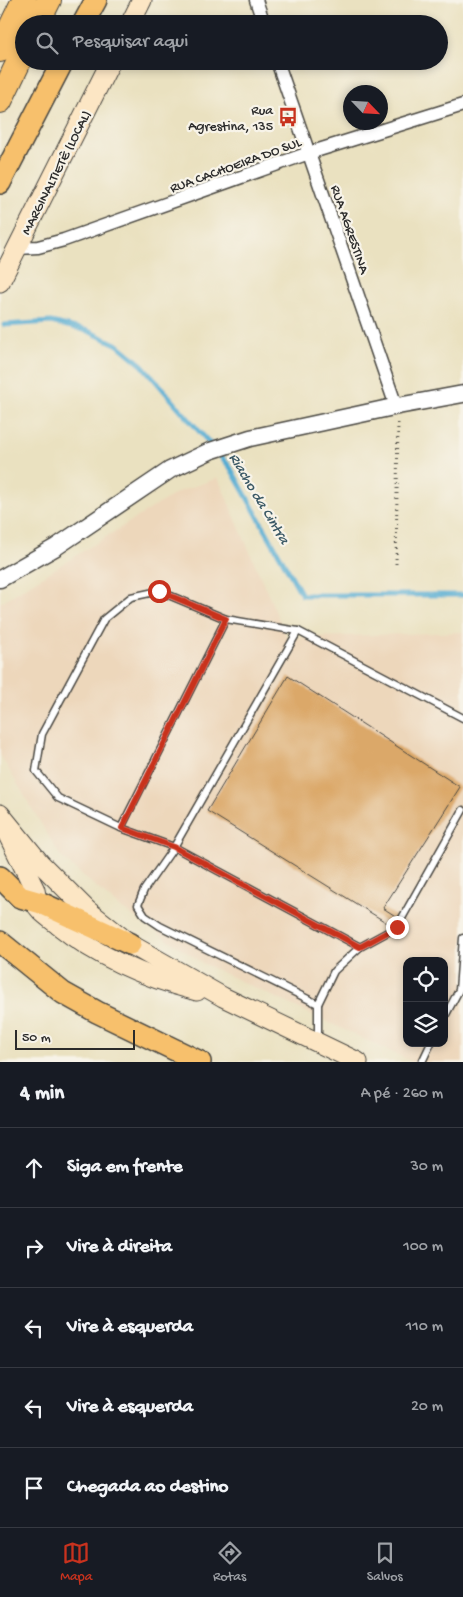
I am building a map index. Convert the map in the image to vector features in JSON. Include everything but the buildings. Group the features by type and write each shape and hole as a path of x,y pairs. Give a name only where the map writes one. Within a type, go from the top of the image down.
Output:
{"highway":[{"path":"21,15 24,0"},
{"path":"42,15 49,0"},
{"path":"88,15 96,0"},
{"path":"0,91 14,55"},
{"path":"0,101 14,55"},
{"path":"0,183 58,70"},
{"path":"0,877 20,897 34,900 130,944"},
{"path":"0,942 63,994 200,1062"}],"main road":[{"path":"134,15 142,0"},
{"name":"MARGINALTIETÊ (LOCAL)","path":"0,282 106,70"},
{"path":"0,814 40,863 87,910 130,944 223,997 358,1062"},
{"path":"0,819 35,890 34,900 37,908 68,933 109,958 168,983 223,997"}],"street":[{"path":"256,0 261,15"},
{"name":"RUA AGRESTINA","path":"280,70 397,406"},
{"name":"RUA CACHOEIRA DO SUL","path":"17,248 38,247 64,240 309,153 463,105"},
{"path":"0,579 56,547 170,470 205,454 250,438 397,406 463,394"}],"lane":[{"path":"360,947 174,847 122,828 58,798 36,771 42,734 104,619 132,597 159,591 226,619 298,631 463,718"},
{"path":"122,828 226,619"},
{"path":"298,631 174,847 144,890 138,904 145,916 160,926 318,1004"},
{"path":"318,1043 318,1004 334,971 360,947 397,927 463,810"},
{"path":"448,1012 461,991 463,938"},
{"path":"422,1062 429,1047"}],"path":[{"path":"396,564 397,406"}],"shaded area":[{"path":"218,478 287,638 463,632 463,1062 413,1062 204,964 118,906 61,857 0,755 0,603 178,492"}],"waterway":[{"name":"Riacho da Cintra","path":"4,325 51,322 88,331 118,345 142,365 230,467 302,595 463,595"}],"place":[{"name":"Rua Agrestina, 135","path":"288,117"}],"route":[{"path":"159,591 226,619 122,828 174,847 360,947 397,927"}]}
